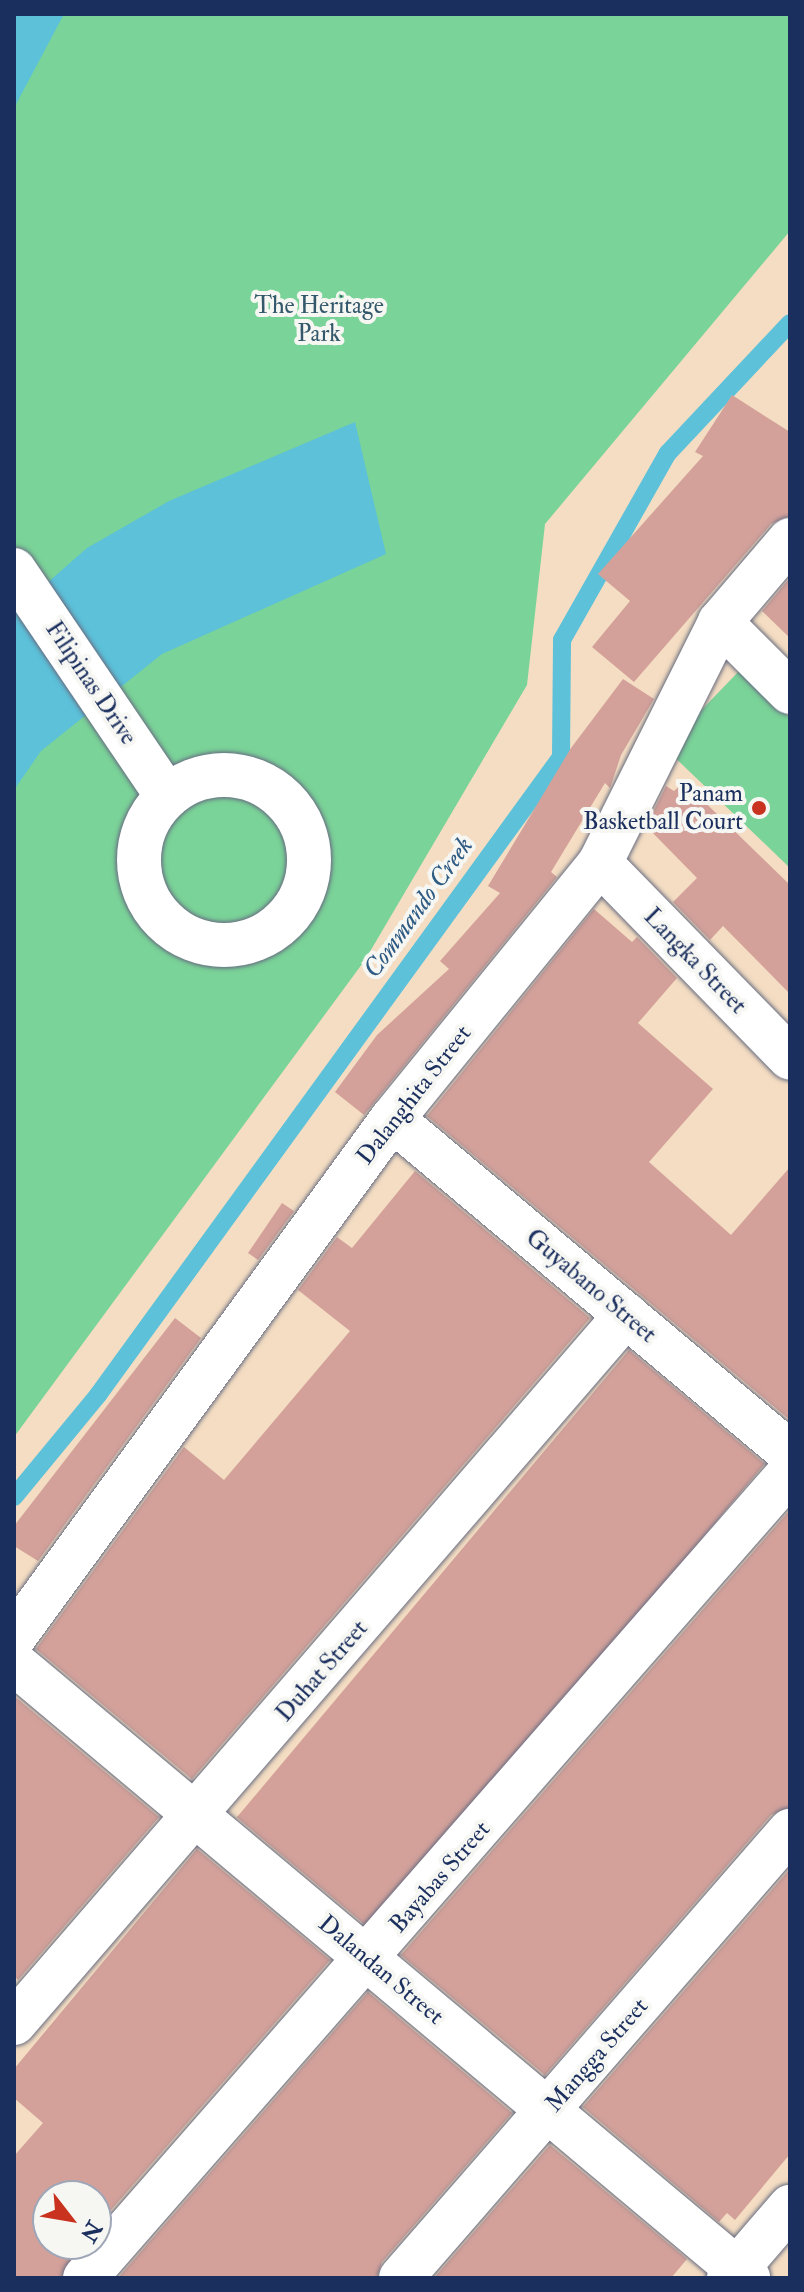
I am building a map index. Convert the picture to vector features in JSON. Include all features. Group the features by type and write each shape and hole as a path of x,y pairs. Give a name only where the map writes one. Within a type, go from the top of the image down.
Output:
{"street":[{"name":"Dalanghita Street","path":"14,1637 392,1119 600,863 720,622 790,540"},
{"name":"Filipinas Drive","path":"14,570 160,785"},
{"path":"720,622 790,692"},
{"name":"Langka Street","path":"600,863 790,1058"},
{"name":"Guyabano Street","path":"392,1119 790,1453"},
{"name":"Duhat Street","path":"14,2023 198,1816 626,1315"},
{"name":"Bayabas Street","path":"85,2278 369,1959 790,1472"},
{"name":"Dalandan Street","path":"14,1663 549,2111 738,2275"},
{"name":"Mangga Street","path":"401,2278 790,1831"},
{"path":"738,2275 790,2207"}],"green space":[{"name":"The Heritage Park","path":"14,14 790,14 790,231 545,524 527,685 365,960 14,1437"},
{"name":"Panam Basketball Court","path":"740,670 790,718 790,868 665,748"}],"water":[{"path":"14,14 64,14 14,108"},
{"path":"355,422 386,554 162,654 41,751 14,790 14,612 87,548 169,501"}],"building":[{"path":"732,395 790,432 790,516 771,524 634,682 592,647 630,601 598,574 703,456 695,452"},
{"path":"790,578 790,638 762,611"},
{"path":"623,679 654,699 621,755 610,788 605,783 551,872 557,877 364,1115 335,1092 377,1035 449,969 440,961 500,893 488,886 571,748"},
{"path":"684,782 790,885 790,994 723,926 710,940 673,902 697,878 646,826 666,786 674,791"},
{"path":"594,909 632,942 637,937 677,978 638,1023 713,1089 649,1162 731,1235 790,1167 790,1420 427,1116"},
{"path":"415,1171 590,1318 192,1779 36,1649 184,1447 224,1480 350,1331 298,1290 337,1237 352,1248"},
{"path":"282,1203 294,1211 258,1260 248,1253"},
{"path":"175,1318 201,1338 38,1561 14,1546 14,1526"},
{"path":"629,1350 765,1464 372,1931 237,1817"},
{"path":"790,1510 790,1807 771,1815 545,2075 401,1955"},
{"path":"14,1696 159,1817 18,1980 14,1976"},
{"path":"197,1849 330,1960 112,2209 112,2180 32,2180 32,2260 72,2260 61,2278 14,2278 14,2156 43,2123 14,2098 14,2069"},
{"path":"790,1869 790,2154 735,2220 727,2213 719,2222 583,2107"},
{"path":"368,1992 512,2113 382,2262 377,2278 118,2278"},
{"path":"550,2145 687,2259 671,2278 434,2278"}],"waterway":[{"name":"Commando Creek","path":"14,1497 98,1395 561,757 562,640 668,453 790,323"}],"place":[{"name":"Panam Basketball Court","path":"759,808"}]}
